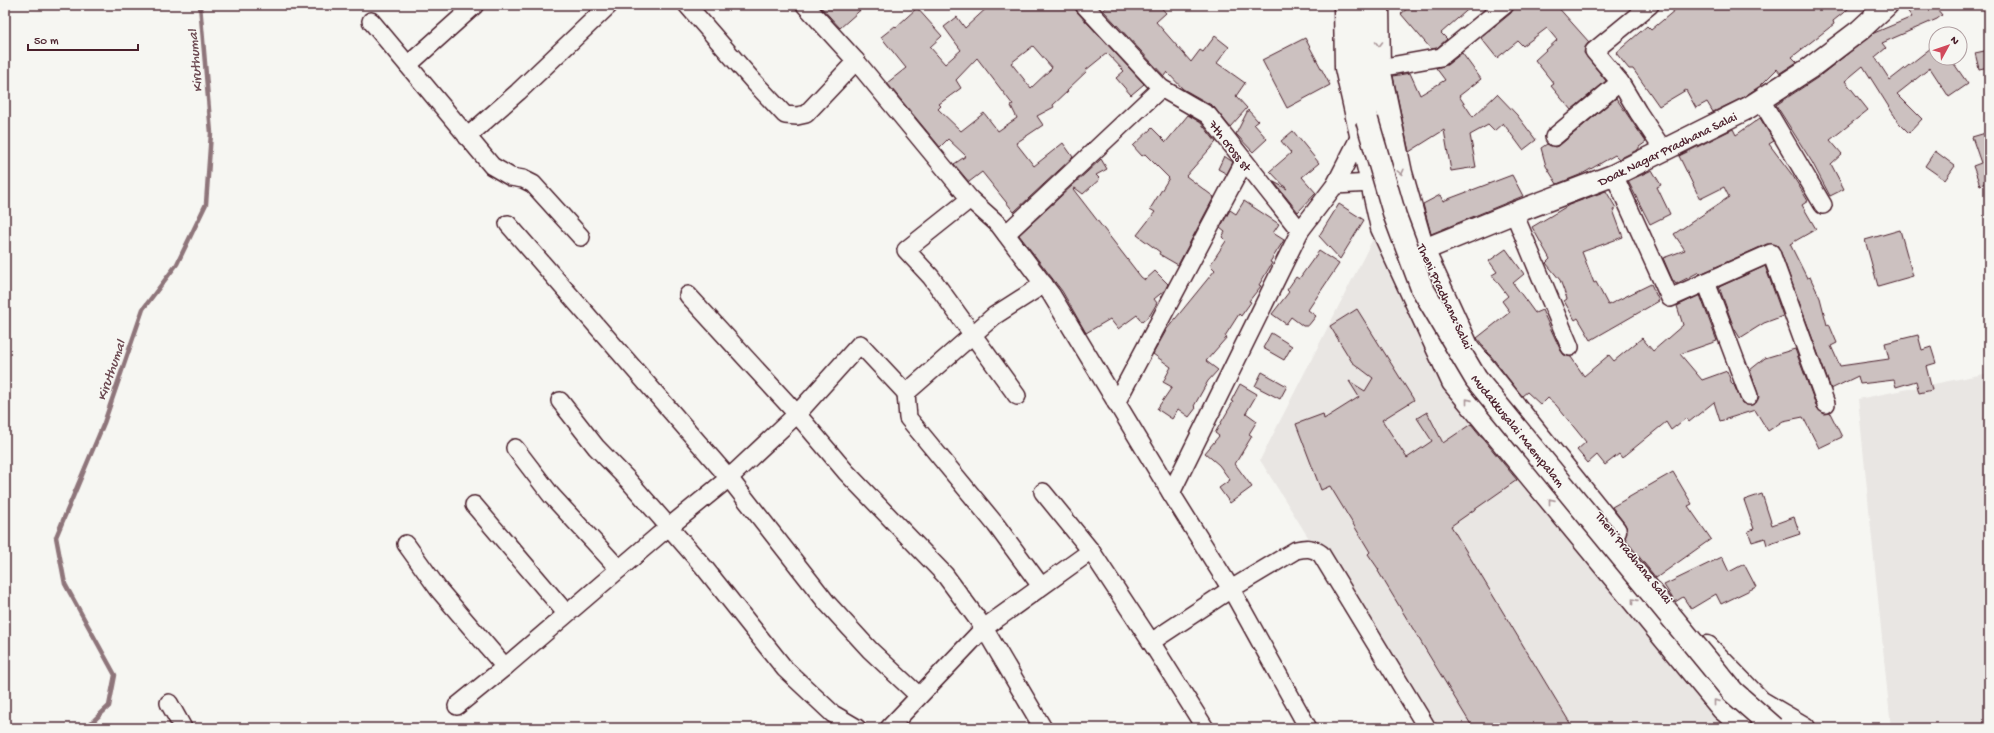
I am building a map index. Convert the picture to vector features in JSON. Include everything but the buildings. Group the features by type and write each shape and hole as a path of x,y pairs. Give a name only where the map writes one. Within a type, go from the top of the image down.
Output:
{"main road":[{"path":"1345,5 1346,68 1364,127 1374,194 1382,228 1453,382 1723,709 1745,728"},
{"name":"Mudakkusalai Maempalam","path":"1358,5 1364,127 1422,288 1476,380 1732,692 1774,728"},
{"name":"Theni Pradhana Salai","path":"1378,5 1379,68 1400,173 1423,250 1468,348 1707,646 1760,702 1804,728"},
{"path":"1374,194 1407,194"}],"street":[{"path":"408,65 475,5"},
{"path":"467,136 518,92 609,5"},
{"path":"687,5 749,76 786,115 797,116 806,114 856,61"},
{"name":"7th cross st","path":"1084,5 1161,88 1208,115 1300,231"},
{"path":"1379,68 1441,57 1505,5"},
{"path":"1650,5 1594,51 1620,82 1664,151"},
{"name":"Doak Nagar Pradhana Salai","path":"1423,250 1614,175 1748,108 1822,58 1860,30 1887,5"},
{"path":"814,8 970,200 1000,225 1052,294 1171,493 1231,589 1308,728"},
{"path":"371,21 492,166 511,177 523,179 533,184 581,237"},
{"path":"1554,137 1620,82"},
{"path":"1006,234 1161,88"},
{"path":"1761,100 1823,205"},
{"path":"1171,493 1300,231 1335,185 1364,127"},
{"path":"1116,402 1244,162"},
{"path":"1614,175 1670,298 1771,253 1826,404"},
{"path":"1335,185 1374,194"},
{"path":"970,200 906,250 931,277 972,336 1017,396"},
{"path":"1514,213 1570,347"},
{"path":"508,224 729,478 827,603 870,650 919,696"},
{"path":"1706,282 1749,396"},
{"path":"906,393 994,316 1044,284"},
{"path":"688,295 797,414 846,472 945,575 984,628 1043,728"},
{"path":"457,706 506,667 619,569 729,478 797,414 860,344 906,393 908,418 991,518 1041,586"},
{"path":"560,401 596,447 703,566 785,669 833,714 857,728"},
{"path":"515,448 551,496 619,569"},
{"path":"1043,492 1091,550 1205,728"},
{"path":"474,505 566,614"},
{"path":"406,544 439,590 506,667"},
{"path":"1151,642 1231,589 1296,550 1314,549 1321,554 1427,728"},
{"path":"889,728 984,628 1091,550"},
{"path":"169,703 183,728"}],"shaded area":[{"path":"1377,231 1446,387 1728,728 1427,728 1260,460"},
{"path":"1989,373 1989,728 1891,728 1858,399"}],"waterway":[{"name":"Kiruthumal","path":"86,728 109,706 115,675 65,584 56,537 104,423 143,309 177,264 206,204 211,133 200,5"}]}
